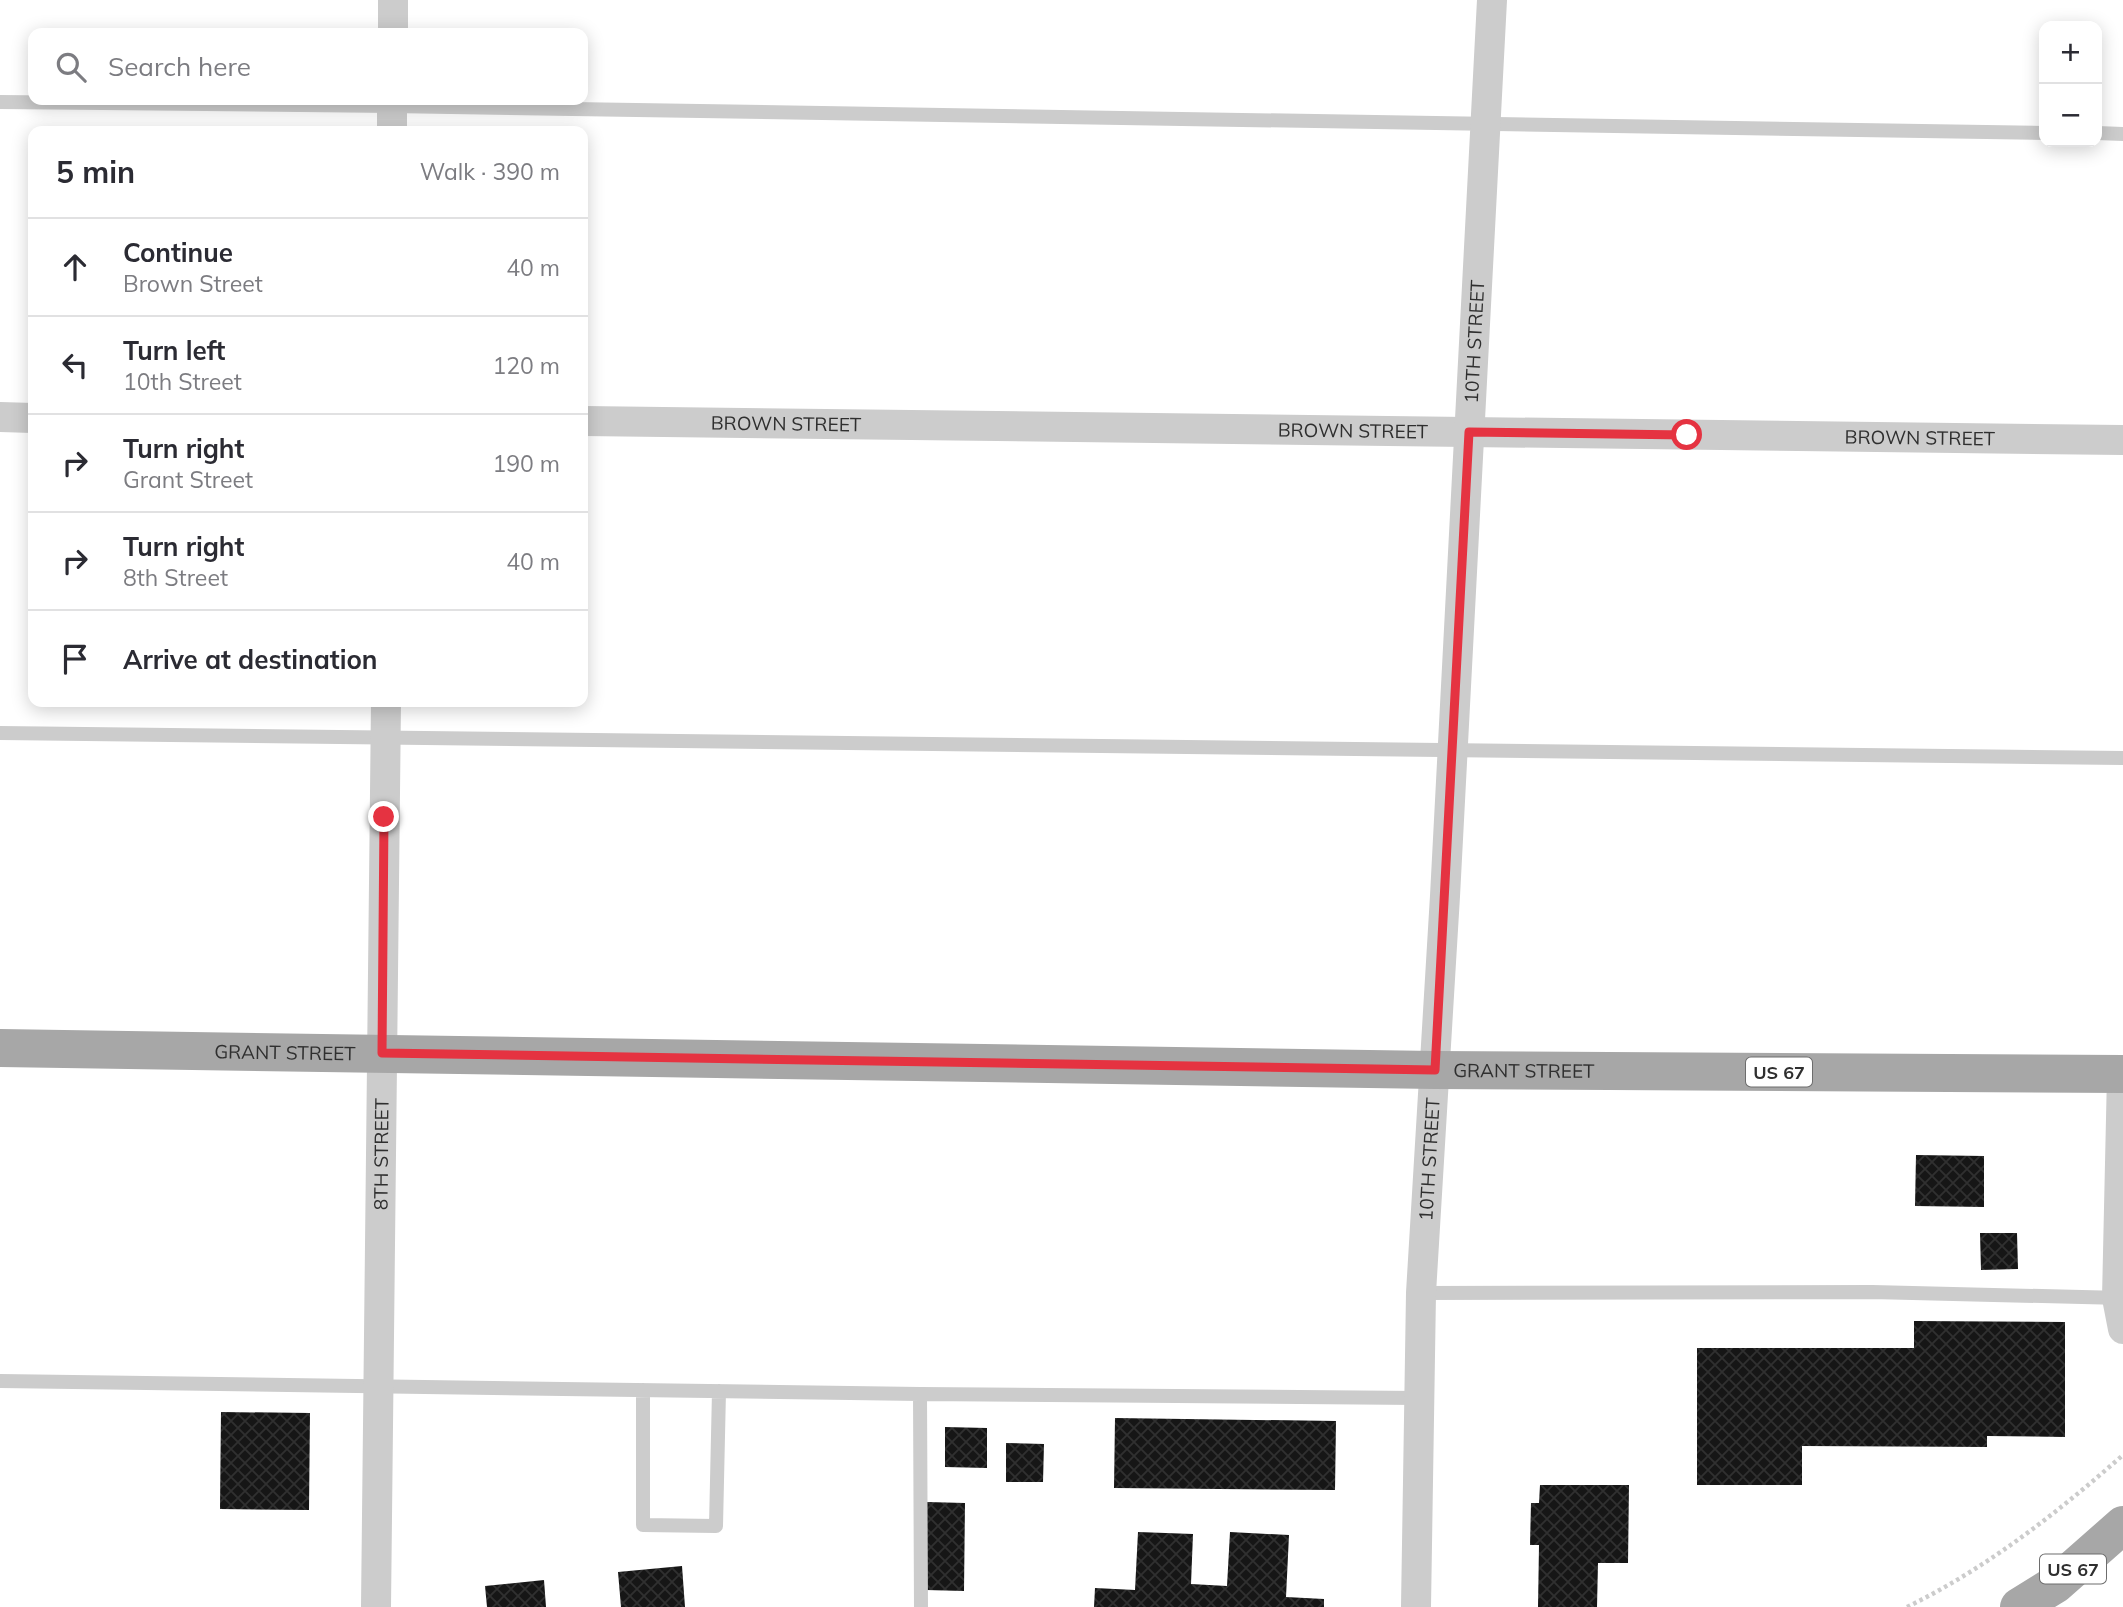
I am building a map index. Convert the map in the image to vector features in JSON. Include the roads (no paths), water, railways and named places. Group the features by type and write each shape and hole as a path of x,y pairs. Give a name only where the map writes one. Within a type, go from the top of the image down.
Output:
{"main road":[{"name":"GRANT STREET","path":"7,1048 1435,1070 2123,1074"},
{"name":"US 67","path":"2019,1607 2056,1584 2123,1525"}],"street":[{"path":"393,0 393,28"},
{"name":"10TH STREET","path":"1416,1607 1421,1293 1492,0"},
{"path":"0,418 28,418"},
{"name":"BROWN STREET","path":"588,421 2123,440"},
{"name":"8TH STREET","path":"376,1607 386,707"},
{"path":"2123,1074 2120,1298 2123,1329"}],"lane":[{"path":"0,102 28,103"},
{"path":"118,105 392,112 2039,133"},
{"path":"2102,133 2123,134"},
{"path":"0,733 2123,758"},
{"path":"1421,1293 1872,1292 2120,1298"},
{"path":"0,1381 1418,1398"},
{"path":"643,1390 643,1525 716,1526 719,1391"},
{"path":"920,1394 920,1607"}]}
